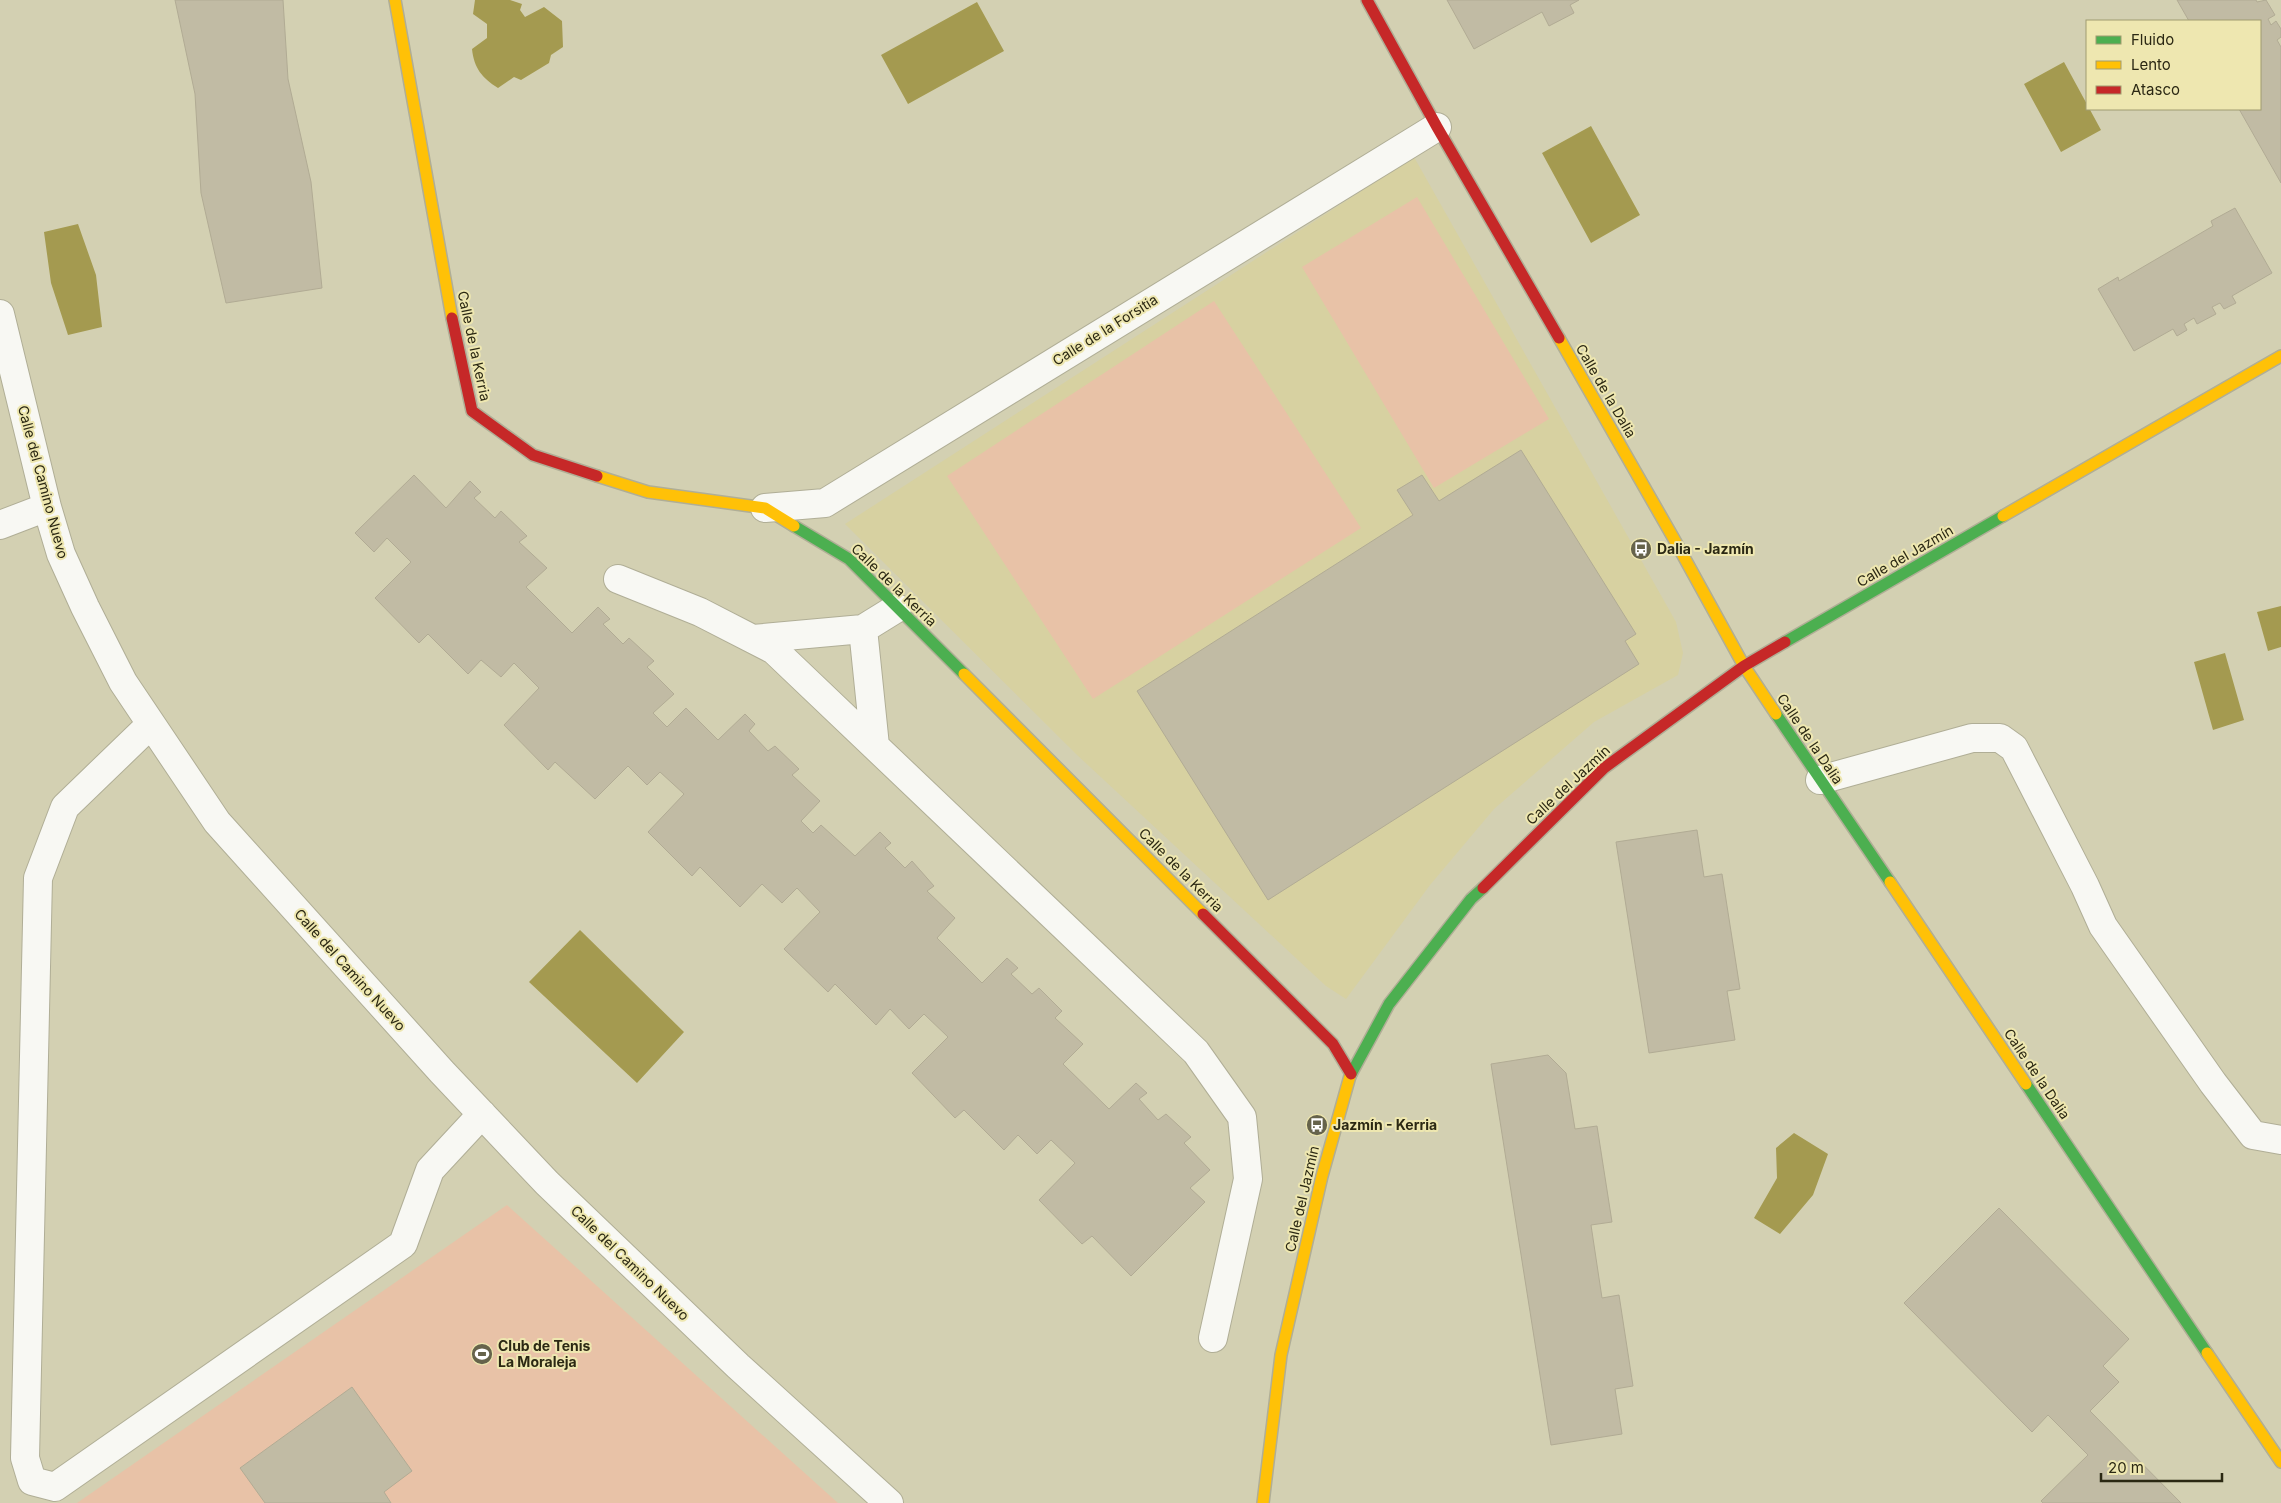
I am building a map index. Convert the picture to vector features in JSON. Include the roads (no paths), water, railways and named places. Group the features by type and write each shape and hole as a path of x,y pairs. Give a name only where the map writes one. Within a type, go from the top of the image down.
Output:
{"street":[{"name":"Calle de la Kerria","path":"395,0 453,322 472,411 533,455 648,492 765,508 849,559 1333,1044 1351,1074"},
{"name":"Calle de la Dalia","path":"1368,0 1436,127 1674,539 1744,666 2281,1462"},
{"name":"Calle de la Forsitia","path":"765,508 826,503 1436,127"},
{"name":"Calle del Camino Nuevo","path":"0,314 47,507 61,554 84,607 123,682 217,822 547,1183 738,1366 889,1503"},
{"name":"Calle del Jazmín","path":"1263,1503 1281,1355 1322,1176 1351,1074 1389,1004 1471,899 1604,768 1744,666 2281,356"},
{"path":"0,525 47,507"},
{"path":"618,578 700,612 774,650 1196,1052 1242,1117 1248,1179 1213,1338"},
{"path":"752,639 863,629 897,608"},
{"path":"863,629 875,746"},
{"path":"152,724 65,807 38,878 25,1458 32,1481 55,1487 403,1244 430,1170 482,1114"},
{"path":"1820,780 1972,738 2000,738 2014,748 2085,886 2103,926 2213,1083 2253,1135 2281,1140"}],"place":[{"name":"Dalia - Jazmín","path":"1641,549"},
{"name":"Jazmín - Kerria","path":"1317,1125"},
{"name":"Club de Tenis La Moraleja","path":"482,1354"}]}
